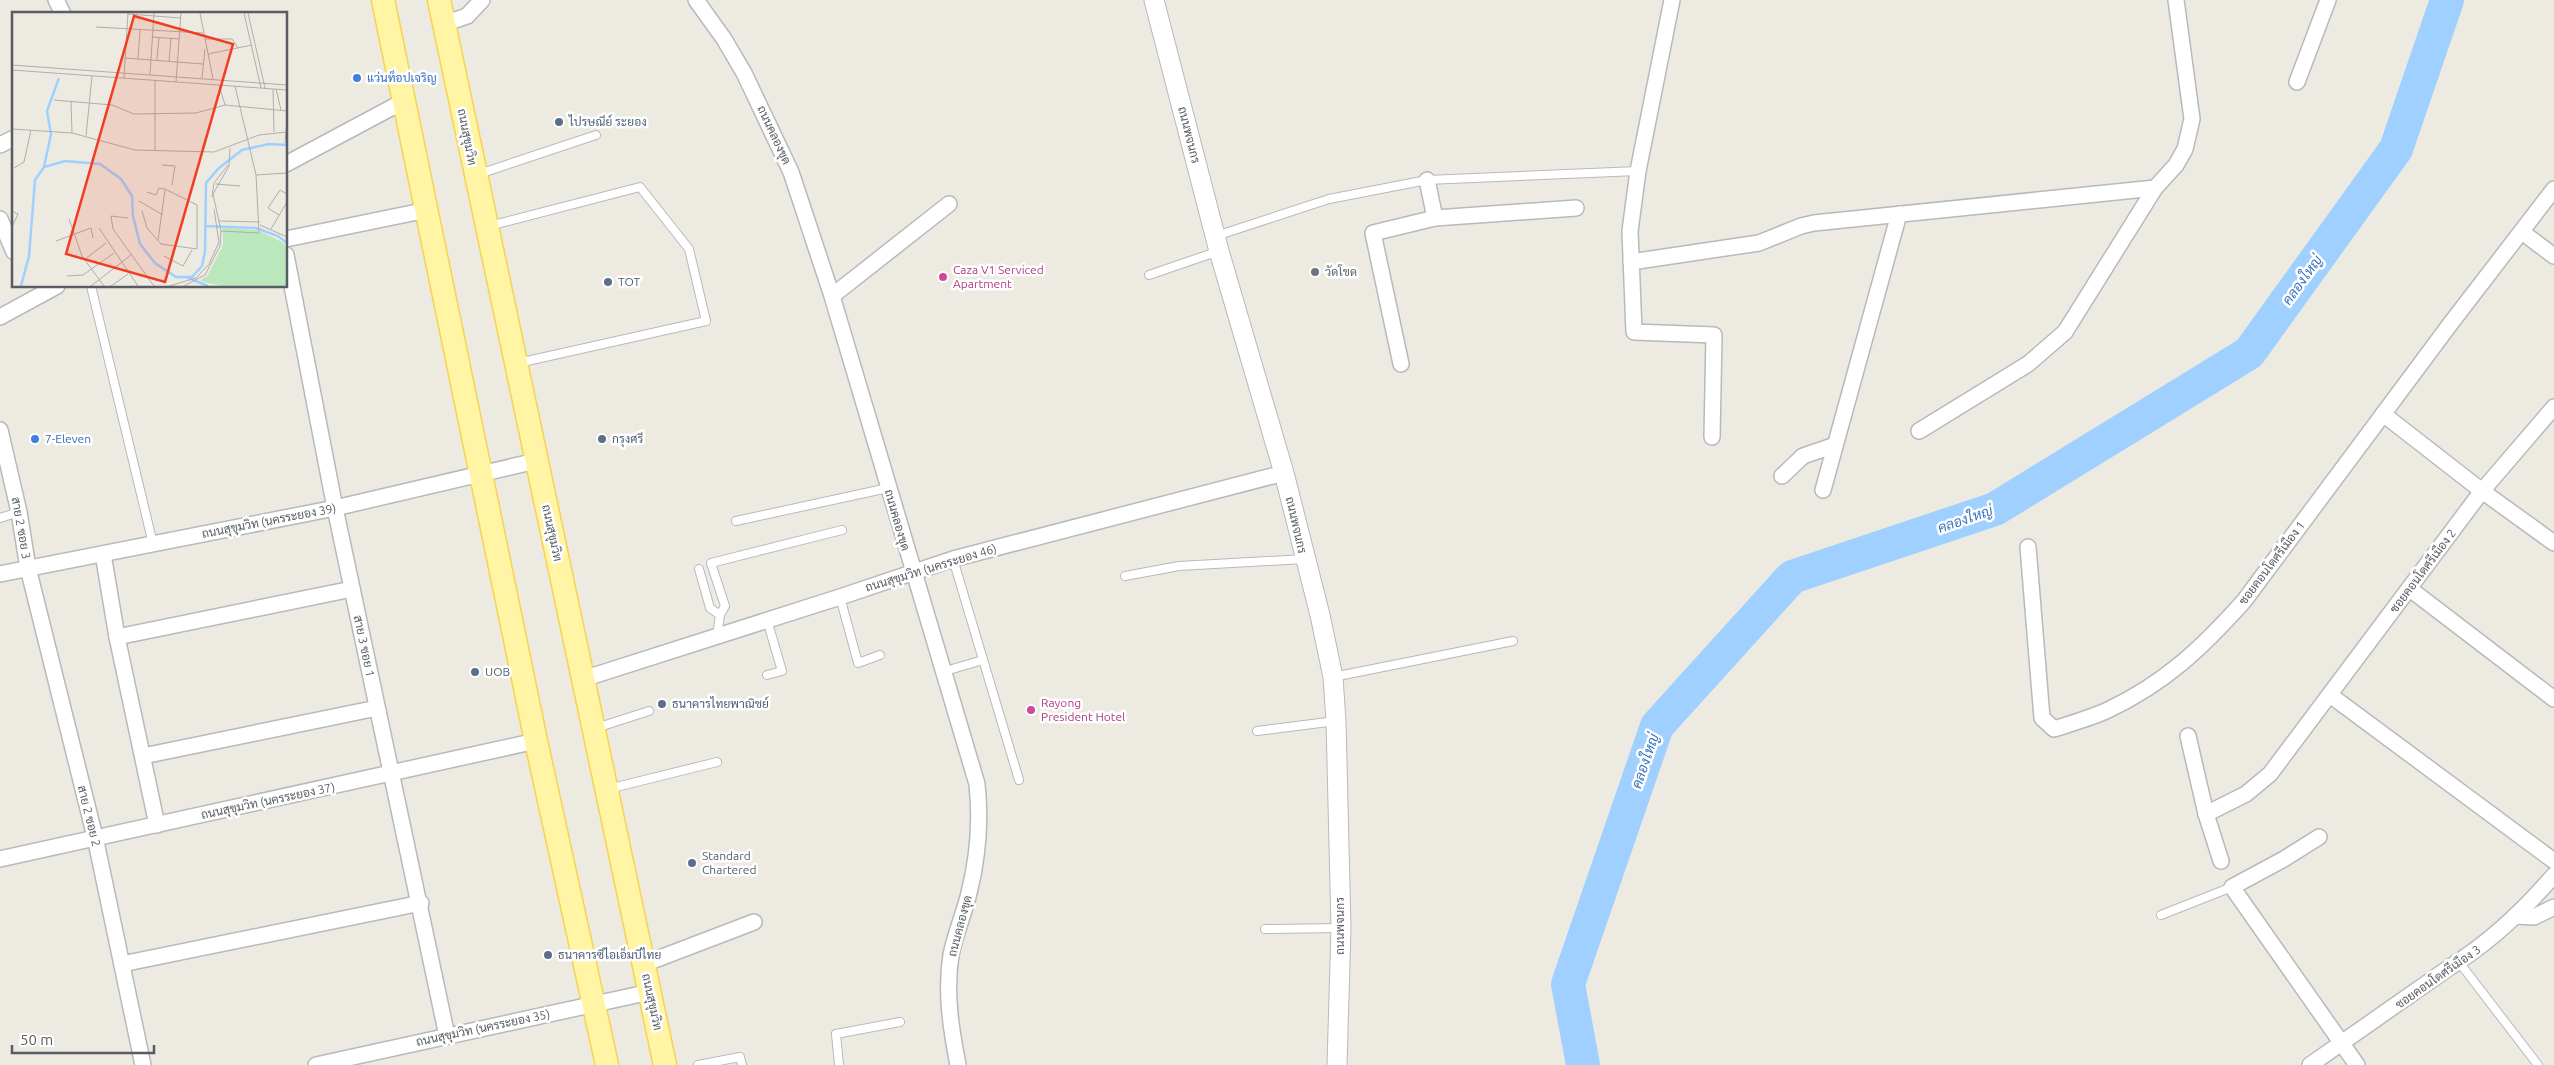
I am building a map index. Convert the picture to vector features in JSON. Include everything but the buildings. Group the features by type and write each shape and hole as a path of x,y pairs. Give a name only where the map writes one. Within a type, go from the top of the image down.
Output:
{"main road":[{"path":"383,0 483,475 536,741 607,1065"},
{"name":"ถนนสุขุมวิท","path":"439,0 665,1065"}],"street":[{"path":"56,0 62,12"},
{"path":"444,24 467,16 482,0"},
{"name":"ถนนคลองขุด","path":"696,0 728,46 777,139 791,172 832,296 976,784 980,830 969,892 951,954 948,987 951,1028 958,1065"},
{"name":"ถนนพจนกร","path":"1154,0 1217,244 1284,473 1304,559 1320,614 1333,677 1336,721 1341,928 1337,1065"},
{"path":"1672,0 1638,171 1630,231 1634,332 1714,335 1712,437"},
{"path":"1919,431 2028,364 2065,332 2155,188 2176,165 2185,149 2192,120 2176,0"},
{"path":"2297,82 2328,0"},
{"path":"288,163 404,102"},
{"path":"0,145 12,139"},
{"path":"1427,180 1435,218"},
{"path":"1631,262 1759,243 1800,226 2155,188"},
{"name":"ซอยคอนโดศรีเมือง 1","path":"2028,547 2042,718 2054,729 2107,711 2147,689 2179,667 2210,638 2244,601 2554,189"},
{"path":"832,296 949,204"},
{"path":"1401,364 1373,233 1435,218 1576,208"},
{"path":"288,239 426,210"},
{"path":"1823,490 1899,214"},
{"path":"0,219 12,247"},
{"path":"2522,232 2554,256"},
{"name":"สาย 3 ซอย 1","path":"288,265 335,508 377,708 421,903 447,1036"},
{"path":"0,317 30,293 50,288"},
{"name":"ซอยคอนโดศรีเมือง 2","path":"2206,814 2246,794 2270,774 2482,491 2554,408"},
{"path":"2383,414 2482,491 2554,543"},
{"name":"สาย 2 ซอย 3","path":"0,430 19,512 28,568"},
{"path":"1782,476 1803,456 1835,445"},
{"name":"ถนนสุขุมวิท (นครระยอง 39)","path":"0,574 335,508 483,475 536,461"},
{"name":"ถนนสุขุมวิท (นครระยอง 46)","path":"583,679 952,559 1284,473"},
{"path":"103,554 117,636 157,825"},
{"name":"สาย 2 ซอย 2","path":"28,568 95,838 144,1065"},
{"path":"117,636 352,589"},
{"path":"2410,589 2554,699"},
{"path":"2330,695 2554,860"},
{"path":"143,756 377,708"},
{"path":"2188,736 2206,814 2220,861"},
{"name":"ถนนสุขุมวิท (นครระยอง 37)","path":"0,859 536,741"},
{"path":"2319,837 2284,859 2232,887 2356,1065"},
{"name":"ซอยคอนโดศรีเมือง 3","path":"2310,1065 2342,1045 2474,953 2515,916 2554,875"},
{"path":"122,964 421,903"},
{"path":"2515,916 2534,917 2554,907"},
{"path":"644,964 754,922"},
{"name":"ถนนสุขุมวิท (นครระยอง 35)","path":"316,1065 650,992"}],"lane":[{"path":"475,176 596,135"},
{"path":"1149,275 1217,244 1329,199 1427,180 1638,171"},
{"path":"487,226 640,187 689,249 706,321 516,363"},
{"path":"91,288 153,544"},
{"path":"736,521 888,488"},
{"path":"0,518 19,512"},
{"path":"716,636 720,615 725,606 711,563 842,530"},
{"path":"952,559 1018,780"},
{"path":"1125,576 1179,566 1304,559"},
{"path":"699,569 710,608 720,615"},
{"path":"840,597 858,663 880,656"},
{"path":"767,620 782,671 768,676"},
{"path":"1333,677 1513,641"},
{"path":"942,672 983,660"},
{"path":"593,728 649,711"},
{"path":"1257,731 1336,721"},
{"path":"606,790 717,762"},
{"path":"2161,915 2232,887"},
{"path":"1265,929 1341,928"},
{"path":"2459,962 2538,1065"},
{"path":"839,1065 836,1034 900,1022"},
{"path":"698,1065 740,1057 742,1065"}],"waterway":[{"name":"คลองใหญ่","path":"1583,1065 1568,984 1657,726 1792,577 1995,509 2249,353 2396,149 2447,0"}],"place":[{"name":"แว่นท็อปเจริญ","path":"357,78"},
{"name":"ไปรษณีย์ ระยอง","path":"559,122"},
{"name":"วัดโขด","path":"1315,272"},
{"name":"Caza V1 Serviced Apartment","path":"943,277"},
{"name":"TOT","path":"608,282"},
{"name":"7-Eleven","path":"35,439"},
{"name":"กรุงศรี","path":"602,439"},
{"name":"UOB","path":"475,672"},
{"name":"ธนาคารไทยพาณิชย์","path":"662,704"},
{"name":"Rayong President Hotel","path":"1031,710"},
{"name":"Standard Chartered","path":"692,863"},
{"name":"ธนาคารซีไอเอ็มบีไทย","path":"548,955"}]}
